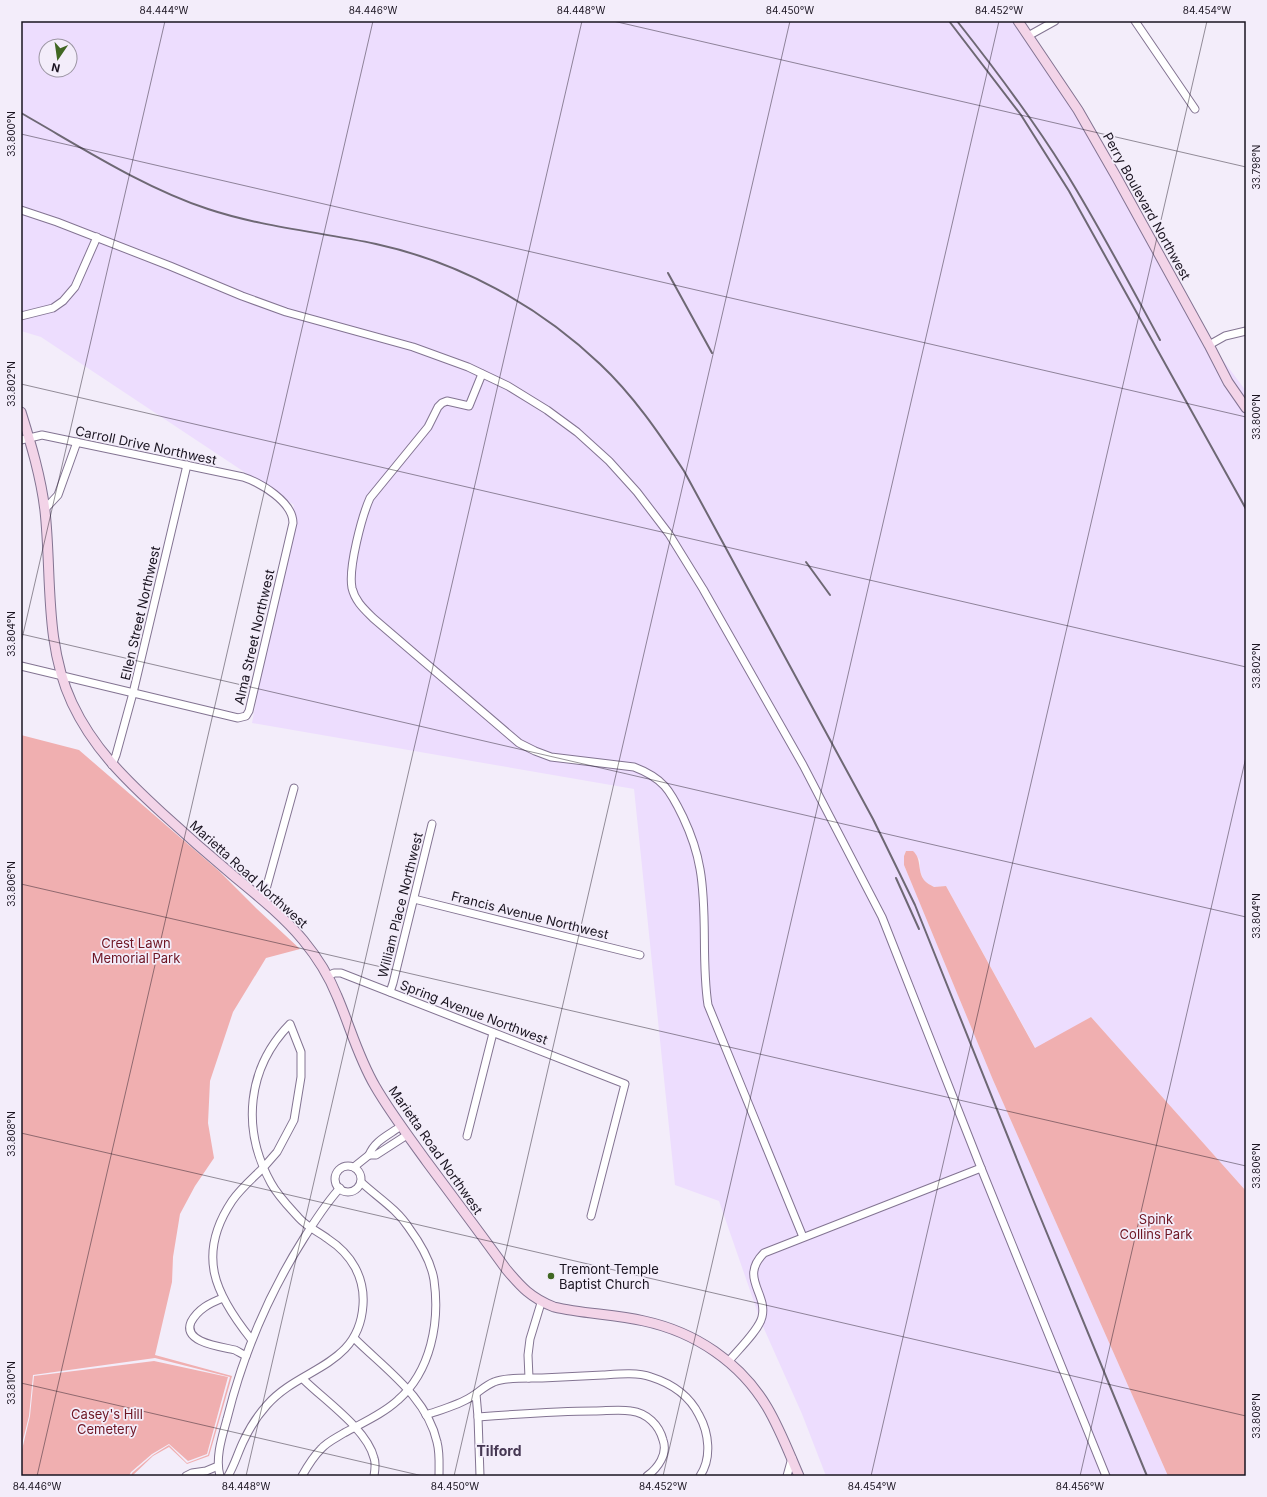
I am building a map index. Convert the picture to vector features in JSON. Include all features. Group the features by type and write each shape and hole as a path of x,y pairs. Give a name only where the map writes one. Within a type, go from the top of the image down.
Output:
{"main road":[{"name":"Perry Boulevard Northwest","path":"1018,21 1078,110 1209,345 1228,382 1246,408"},
{"name":"Marietta Road Northwest","path":"21,412 25,439 45,510 53,632 61,675 70,700 81,722 95,744 112,765 193,842 263,900 302,938 316,956 328,976 370,1077 392,1113 506,1269 522,1288 530,1296 554,1307 566,1310 642,1320 662,1325 706,1345 741,1374 767,1407 792,1458 799,1476"}],"street":[{"path":"1028,36 1055,21"},
{"path":"1135,21 1195,109"},
{"path":"21,210 97,237 249,299 286,312 413,347 482,374 508,386 541,406 577,432 609,460 637,492 669,534 703,589 803,765 882,917 981,1168 1106,1476"},
{"path":"21,316 53,308 64,301 75,287 97,237"},
{"path":"21,310 35,312"},
{"path":"1209,345 1225,336 1246,332"},
{"path":"482,374 469,406 447,401 442,403 438,407 428,427 370,498 366,506 354,559 351,576 352,588 360,605 372,618 519,743 551,757 634,768 647,772 667,787 687,825 696,849 700,869 708,1005 803,1237"},
{"name":"Carroll Drive Northwest","path":"25,439 42,435 243,477 255,481 265,487"},
{"path":"45,510 58,495 77,442"},
{"name":"Ellen Street Northwest","path":"112,765 133,693 187,465"},
{"name":"Alma Street Northwest","path":"21,666 238,718 242,718 248,714 293,523 291,512 265,487"},
{"path":"263,900 294,788"},
{"name":"William Place Northwest","path":"390,992 432,824"},
{"name":"Francis Avenue Northwest","path":"414,899 640,955"},
{"name":"Spring Avenue Northwest","path":"328,976 334,973 341,973 625,1084 591,1216"},
{"path":"228,1476 243,1441 268,1404 281,1392 337,1357 346,1349 354,1338 361,1321 363,1286 358,1271 350,1258 339,1247 300,1220 271,1184 263,1168 257,1152 251,1118 254,1092 260,1071 269,1050 278,1036 290,1024 301,1052 301,1077 294,1120 277,1152 263,1168 233,1200 222,1218 214,1239 212,1261 216,1282 234,1318 252,1339"},
{"path":"467,1136 493,1033"},
{"path":"354,1167 369,1155 372,1147 377,1142 401,1126"},
{"path":"369,1155 376,1155 407,1134"},
{"path":"349,1166 354,1167 360,1173 361,1182 358,1188 353,1191 344,1191 335,1180 338,1171 343,1167 349,1166"},
{"path":"728,1362 758,1328 762,1320 763,1306 754,1278 755,1264 764,1253 770,1249 981,1168"},
{"path":"302,1476 310,1462 322,1448 385,1410 398,1400 420,1372 430,1348 436,1314 434,1279 429,1262 408,1227 396,1212 361,1182"},
{"path":"220,1476 218,1466 222,1439 232,1401 252,1339 288,1266 311,1228 340,1188"},
{"path":"223,1298 203,1308 199,1312 190,1324 191,1333 196,1339 237,1351 246,1356"},
{"path":"529,1378 528,1355 530,1339 541,1302"},
{"path":"354,1338 408,1389 426,1415 437,1442 439,1476"},
{"path":"426,1415 470,1398 494,1382 529,1378 614,1374 637,1374 650,1376 677,1388 687,1396 695,1406 706,1431 708,1446 706,1460 700,1476"},
{"path":"303,1379 356,1427 371,1449 374,1458 374,1476"},
{"path":"476,1394 480,1476"},
{"path":"478,1416 580,1411 632,1411 642,1414 651,1419 658,1426 665,1444 663,1456 659,1464 654,1471 647,1476"},
{"path":"787,1476 792,1458"},
{"path":"186,1476 218,1466"}],"shaded area":[{"path":"21,21 1020,21 1032,38 1204,335 1246,391 1246,1191 1091,1017 1036,1049 946,886 934,887 924,881 920,871 920,860 912,851 906,851 904,856 904,865 993,1080 1168,1476 826,1476 802,1414 761,1322 719,1201 675,1185 634,789 252,723 294,505 41,337 21,331"}],"green space":[{"name":"Crest Lawn Memorial Park","path":"21,735 79,750 219,871 300,949 266,958 233,1012 210,1081 208,1123 214,1158 195,1186 180,1214 173,1257 172,1282 155,1355 232,1376 209,1456 187,1464 169,1447 153,1456 132,1476 132,1473 153,1455 169,1445 187,1463 208,1455 230,1377 155,1358 33,1375 29,1416 21,1448"},
{"name":"Spink Collins Park","path":"906,851 913,851 916,854 922,876 926,882 934,887 946,886 1035,1048 1091,1017 1246,1191 1246,1476 1168,1476 993,1080 904,865 904,856"},
{"name":"Casey's Hill Cemetery","path":"154,1361 228,1377 207,1454 188,1461 169,1444 152,1454 131,1472 129,1476 21,1476 21,1454 30,1416 34,1376"}],"railway":[{"path":"949,21 1021,115 1069,191 1246,509"},
{"path":"957,21 1013,94 1065,171 1102,234 1160,340"},
{"path":"21,113 112,166 159,190 183,200 228,215 270,225 376,244 407,252 467,274 524,305 551,323 600,364 624,388 684,471 873,819 915,905 1032,1197 1147,1476"},
{"path":"668,273 712,353"},
{"path":"806,562 830,595"},
{"path":"896,878 919,929"}],"place":[{"name":"Tremont Temple Baptist Church","path":"551,1276"}],"district":[{"name":"Tilford","path":"499,1451"}]}
